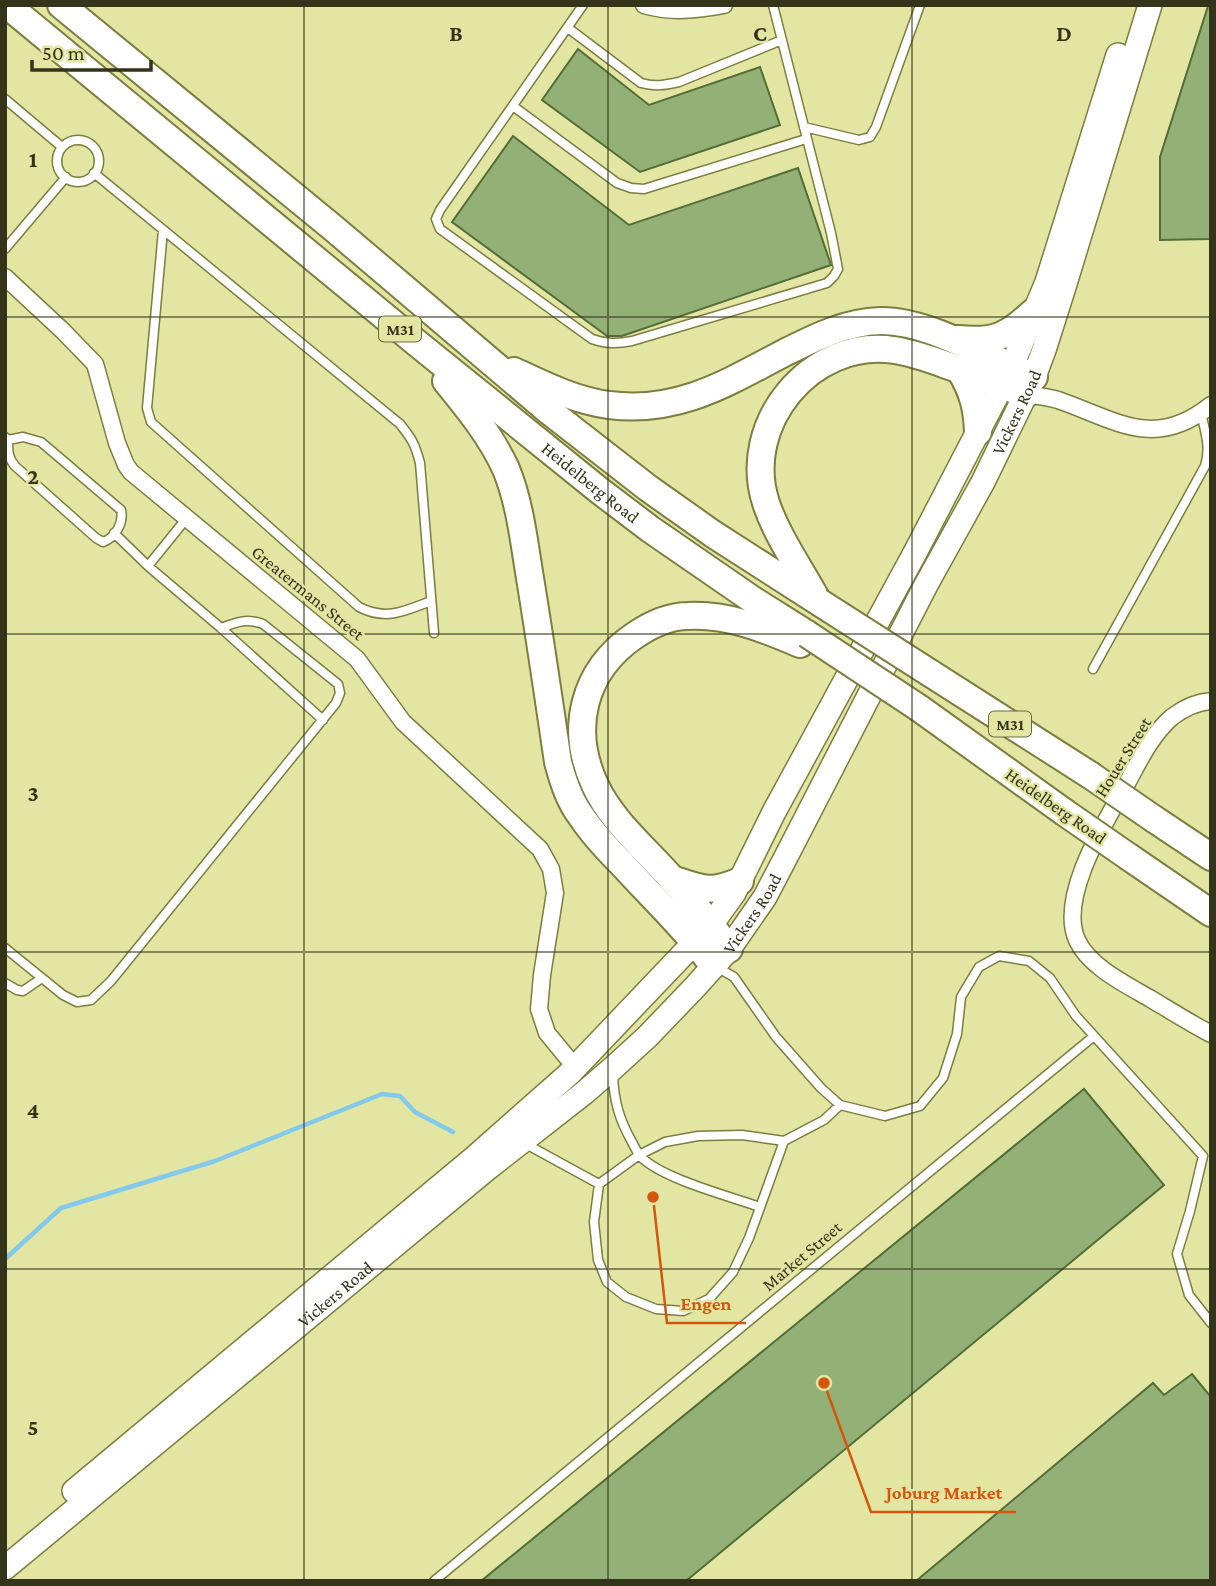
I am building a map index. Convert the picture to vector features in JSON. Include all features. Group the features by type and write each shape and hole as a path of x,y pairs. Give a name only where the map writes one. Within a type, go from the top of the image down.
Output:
{"main road":[{"name":"Heidelberg Road","path":"7,5 418,345 650,529 808,641 919,708 1211,913"},
{"name":"Heidelberg Road","path":"61,5 332,226 549,411 648,488 713,534 1090,775 1211,857"},
{"name":"Vickers Road","path":"5,1568 488,1168 613,1068 695,987 728,963 777,875 926,585 983,482 1018,381 1037,310 1134,5"},
{"name":"Vickers Road","path":"5,1548 474,1158 575,1067 703,933 734,893 774,812 978,432 1044,350 1150,5"},
{"path":"949,338 978,341 1003,336 1037,310"},
{"path":"487,359 579,398 607,405 665,405 687,400 727,383 833,330 879,321 904,323 949,338 1018,381"},
{"path":"418,345 484,432 505,468 514,492 558,762 570,797 580,816 602,843 703,933 728,963"},
{"path":"819,602 781,536 766,503 762,484 761,460 765,439 779,405 789,391 820,365 874,349 893,350 960,370 1018,381"},
{"path":"960,370 972,392 978,432"},
{"path":"703,933 672,878 623,827 602,799 594,783 583,745 582,723 587,693 606,662 625,642 662,620 686,615 732,619 808,641"},
{"path":"672,878 707,890 721,889 740,881"}],"street":[{"path":"644,5 670,11 724,5"},
{"name":"Greatermans Street","path":"5,277 91,359 98,372 117,443 125,465 131,472 357,659 403,722 540,849 551,869 555,893 539,1009 547,1032 575,1067"},
{"path":"1018,381 1056,400 1134,427 1176,427 1206,409"},
{"name":"Houer Street","path":"1211,701 1189,706 1172,717 1155,735 1089,851 1075,897 1072,920 1077,940 1089,957 1109,974 1211,1034"}],"lane":[{"path":"583,5 436,219 440,229 592,339 617,344 827,283 838,269 773,5"},
{"path":"804,127 859,140 870,136 876,127 920,5"},
{"path":"568,28 641,83 652,86 679,82 782,40"},
{"path":"5,99 62,147"},
{"path":"513,106 617,183 631,188 644,189 806,139"},
{"path":"80,140 92,145 98,157 94,173 86,180 66,177 58,167 58,153 62,147 80,140"},
{"path":"94,173 400,424 416,445 434,633"},
{"path":"5,249 66,177"},
{"path":"163,230 147,408 151,422 359,607 373,614 385,614 406,611 431,601"},
{"path":"1093,669 1205,466 1208,456 1206,409"},
{"path":"23,437 41,442 121,510 123,518 109,540 103,542 96,538 10,461 7,439 23,437"},
{"path":"148,566 186,519"},
{"path":"114,534 323,720"},
{"path":"5,948 63,995 77,1002 91,1000 336,703 340,693 338,684 263,624 243,620 221,628"},
{"path":"728,963 776,1037 821,1088 840,1105 884,1116 920,1106 943,1078 957,1034 961,997 979,967 999,956 1029,961 1050,978 1076,1016 1203,1156 1177,1254 1189,1295 1211,1323"},
{"path":"5,983 23,991 42,978"},
{"name":"Market Street","path":"434,1581 1094,1036"},
{"path":"613,1068 617,1112 639,1155 654,1167 683,1180 760,1207"},
{"path":"784,1141 749,1238 733,1272 709,1298 683,1311 656,1309 626,1297 607,1282 598,1260 594,1222 599,1184 639,1155 665,1142 698,1136 742,1135 784,1141 824,1120 840,1105"},
{"path":"522,1142 599,1184"}],"building":[{"path":"1208,6 1211,6 1211,239 1160,240 1160,157"},
{"path":"578,49 649,105 760,67 780,125 640,172 542,100"},
{"path":"513,136 629,225 798,168 831,265 622,336 607,336 452,222"},
{"path":"1084,1089 1164,1185 686,1581 481,1581"},
{"path":"1192,1374 1211,1397 1211,1581 916,1581 1153,1383 1164,1395"}],"waterway":[{"path":"5,1259 61,1208 215,1161 382,1094 400,1096 415,1112 453,1132"}],"place":[{"name":"Engen","path":"653,1197"},
{"name":"Joburg Market","path":"824,1383"}]}
